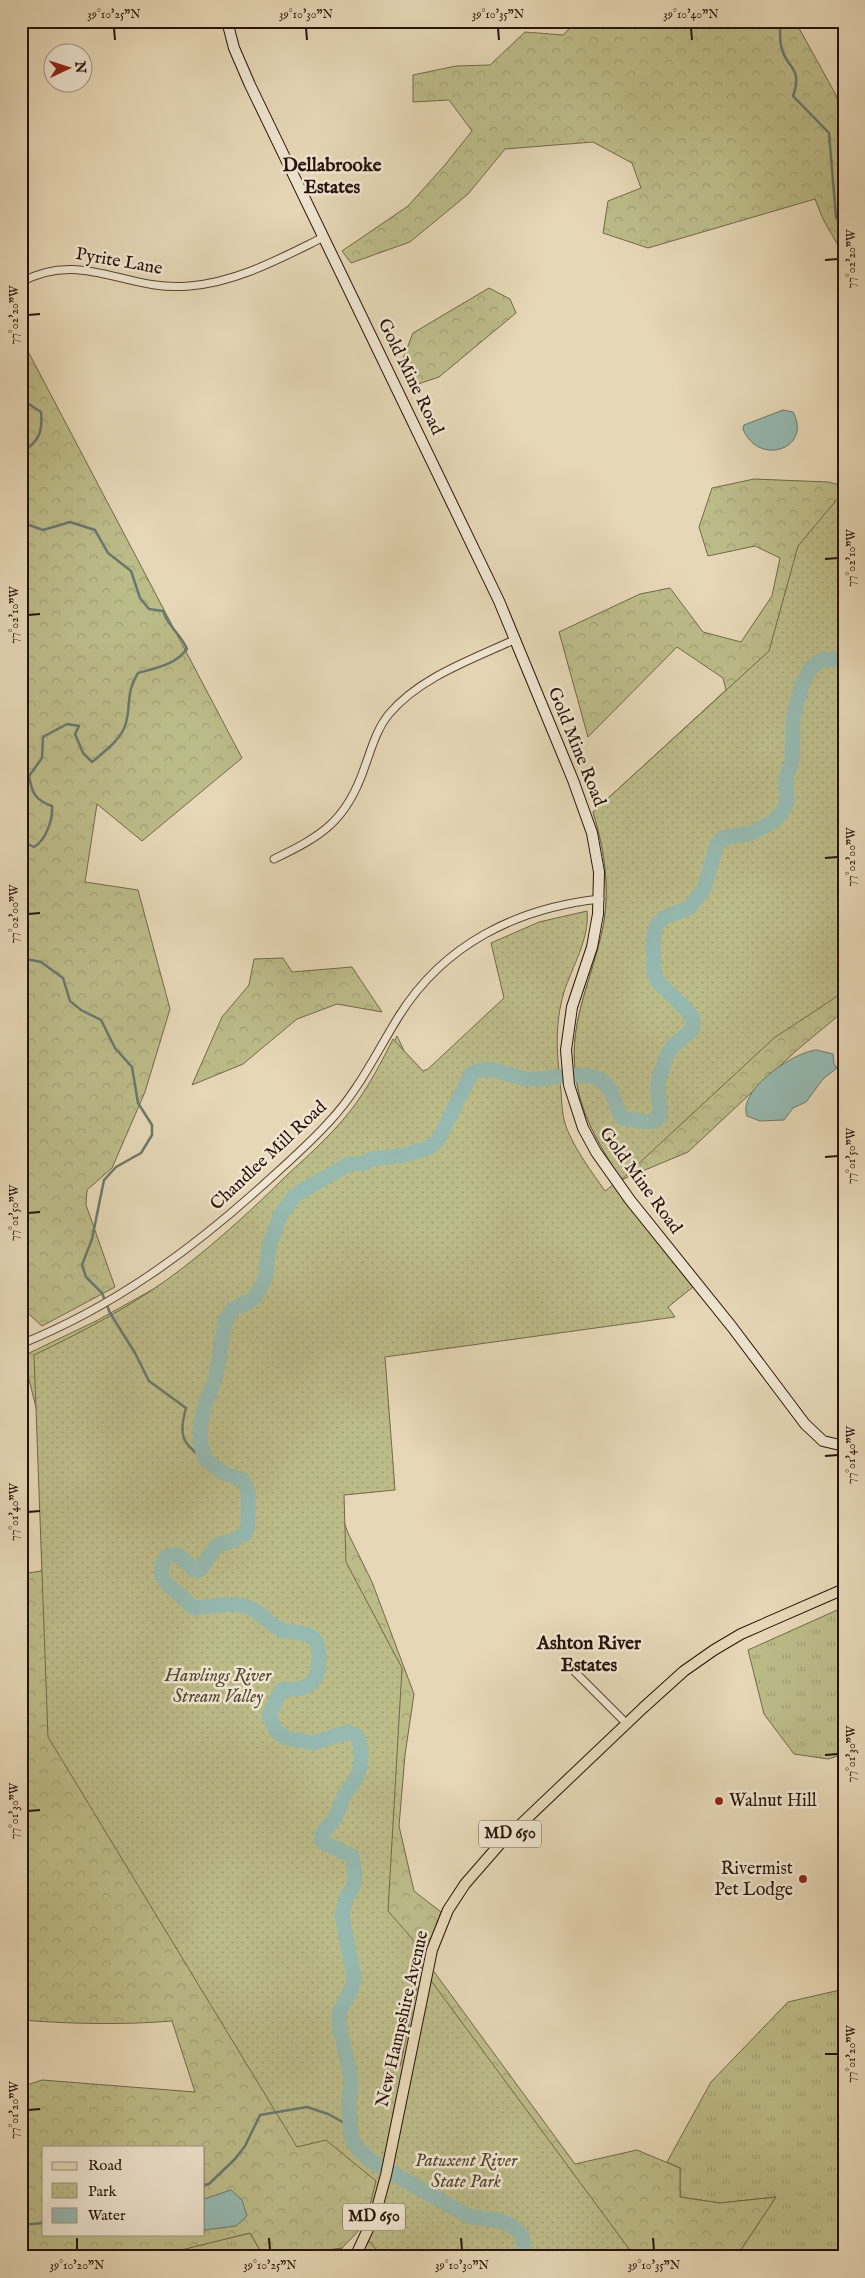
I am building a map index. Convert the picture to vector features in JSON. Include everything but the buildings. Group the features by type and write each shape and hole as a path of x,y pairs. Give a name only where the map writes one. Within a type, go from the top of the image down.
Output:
{"main road":[{"name":"New Hampshire Avenue","path":"355,2257 376,2212 386,2175 427,1967 436,1937 448,1910 465,1884 488,1857 666,1687 720,1646 755,1627 844,1589"}],"street":[{"name":"Gold Mine Road","path":"227,21 234,48 247,78 516,639 592,832 598,866 600,899 592,947 569,1021 566,1062 569,1084 578,1114 589,1140 630,1200 747,1345 805,1424 823,1441 844,1446"},
{"name":"Pyrite Lane","path":"21,282 40,273 60,268 75,268 157,286 188,286 225,280 268,264 324,237"},
{"path":"274,859 318,836 331,826 342,813 358,788 377,734 388,716 401,701 434,678 516,639"},
{"name":"Chandlee Mill Road","path":"21,1344 114,1299 155,1273 195,1244 240,1206 315,1137 347,1101 407,1004 427,980 452,956 492,929 529,913 560,904 600,899"},
{"path":"575,1672 626,1724"}],"green space":[{"path":"577,21 795,21 836,95 844,118 844,256 823,219 815,199 648,248 603,233 608,201 641,188 632,163 593,142 505,149 468,194 410,242 351,263 342,251 408,206 472,131 449,100 413,102 413,75 456,66 490,65 525,32 563,35"},
{"path":"489,288 510,299 516,313 439,377 412,386 403,358 413,333"},
{"path":"21,338 242,758 142,841 97,804 85,882 138,890 170,1009 145,1092 112,1168 87,1190 86,1205 115,1287 42,1326 21,1307"},
{"path":"754,479 828,482 844,486 844,1011 797,1050 688,1152 621,1180 594,1134 584,1110 574,1063 577,1025 605,917 605,872 601,842 593,812 726,690 723,678 677,647 588,737 559,632 640,594 670,588 703,632 741,642 772,596 780,558 755,546 708,556 699,527 712,488"},
{"path":"844,491 844,989 839,995 774,1038 621,1180 594,1134 584,1110 574,1063 577,1025 605,917 605,872 601,842 593,812 769,651 798,546"},
{"name":"Hawlings River Stream Valley","path":"587,911 586,932 564,992 559,1017 558,1053 565,1124 579,1153 605,1191 613,1185 693,1287 668,1307 675,1317 385,1357 395,1490 344,1495 346,1562 402,1668 388,1911 422,1950 400,2066 421,1967 635,2257 383,2257 361,2232 376,2181 326,2140 297,2147 48,1737 34,1355 92,1326 130,1304 184,1267 224,1234 314,1150 341,1122 367,1087 393,1039 423,1071 428,1069 504,998 491,943 539,922"},
{"path":"283,958 292,972 352,967 382,1012 337,1004 297,1019 243,1064 192,1085 222,1017 249,985 254,959"},
{"name":"Hawlings River Stream Valley","path":"397,1036 538,1332 376,1345 335,1496 348,1533 372,1582 414,1694 405,1755 399,1826 414,1891 441,1912 424,1958 575,2164 637,2150 680,2168 680,2197 720,2203 776,2197 736,2257 355,2257 375,2214 342,2248 272,2257 264,2257 250,2233 153,2257 21,2257 21,2087 42,2080 195,2092 172,2021 97,2024 21,2020 21,1574 41,1571 59,1530 42,1431 23,1356 98,1320 175,1277 274,1196 367,1094"},
{"path":"844,1607 844,1754 828,1759 794,1754 764,1714 748,1650"},
{"path":"844,1989 844,2257 736,2257 776,2197 720,2203 680,2197 680,2168 667,2162 711,2082 788,2002"},
{"path":"250,2233 264,2257 153,2257 154,2256"},
{"path":"342,2248 338,2257 272,2257"}],"water":[{"path":"783,410 793,412 797,425 796,436 790,444 781,449 771,450 760,448 750,441 743,429 744,425"},
{"path":"817,1050 833,1054 834,1064 837,1068 823,1079 806,1102 793,1108 784,1120 760,1121 747,1116 746,1106 759,1084 783,1064 807,1052"},
{"path":"231,2190 242,2200 247,2216 236,2226 205,2230 205,2199"}],"waterway":[{"path":"780,21 780,39 783,53 795,72 796,86 793,96 829,133 836,217 844,230"},
{"path":"21,402 27,403 41,412 41,425 36,440 21,451"},
{"path":"21,522 43,530 70,522 95,530 108,553 131,571 140,598 149,609 163,611 168,622 187,649 171,662 138,673 130,692 124,729 112,745 92,762 83,753 75,734 79,726 67,724 43,737 42,758 29,776 35,795 52,806 51,817 45,835 34,847 28,844 24,834 21,833"},
{"path":"525,2257 522,2235 513,2227 501,2221 468,2216 371,2161 357,2148 351,2137 350,2073 339,2025 339,2013 353,1985 354,1977 342,1916 346,1898 353,1887 355,1874 352,1856 322,1842 322,1838 323,1832 336,1816 344,1796 358,1774 361,1748 357,1736 348,1732 313,1743 286,1738 276,1731 269,1715 280,1692 284,1689 306,1687 315,1679 319,1666 319,1653 314,1639 308,1635 279,1628 245,1606 229,1604 195,1608 165,1582 161,1572 162,1565 166,1557 177,1554 194,1570 200,1570 217,1545 232,1541 245,1534 248,1526 248,1492 243,1480 223,1473 206,1460 201,1446 200,1430 203,1411 216,1376 225,1321 232,1310 253,1299 260,1289 266,1275 269,1246 280,1216 295,1195 349,1164 365,1163 372,1159 405,1155 428,1148 438,1140 471,1074 479,1070 494,1070 530,1079 576,1075 594,1077 606,1084 612,1093 622,1118 646,1122 657,1120 660,1114 659,1078 668,1053 673,1046 692,1030 693,1018 657,981 654,973 653,943 655,930 658,923 665,917 689,908 704,889 717,844 723,838 752,833 774,821 782,812 787,802 786,778 792,761 793,718 803,682 810,669 821,660 844,659"},
{"path":"21,958 41,962 63,978 70,1001 81,1010 101,1020 115,1048 132,1067 138,1103 152,1125 152,1135 141,1153 116,1167 104,1180 92,1239 82,1265 86,1277 102,1293 110,1313 135,1353 149,1381 186,1408 182,1433 187,1444 206,1460"},
{"path":"205,2185 209,2184 235,2159 245,2146 260,2115 307,2107 328,2114 350,2126"},
{"path":"21,2225 42,2223"}],"place":[{"name":"Walnut Hill","path":"719,1801"},
{"name":"Rivermist Pet Lodge","path":"803,1879"}],"district":[{"name":"Dellabrooke Estates","path":"332,177"},
{"name":"Ashton River Estates","path":"589,1655"}],"park label":[{"name":"Patuxent River State Park","path":"466,2171"}]}
